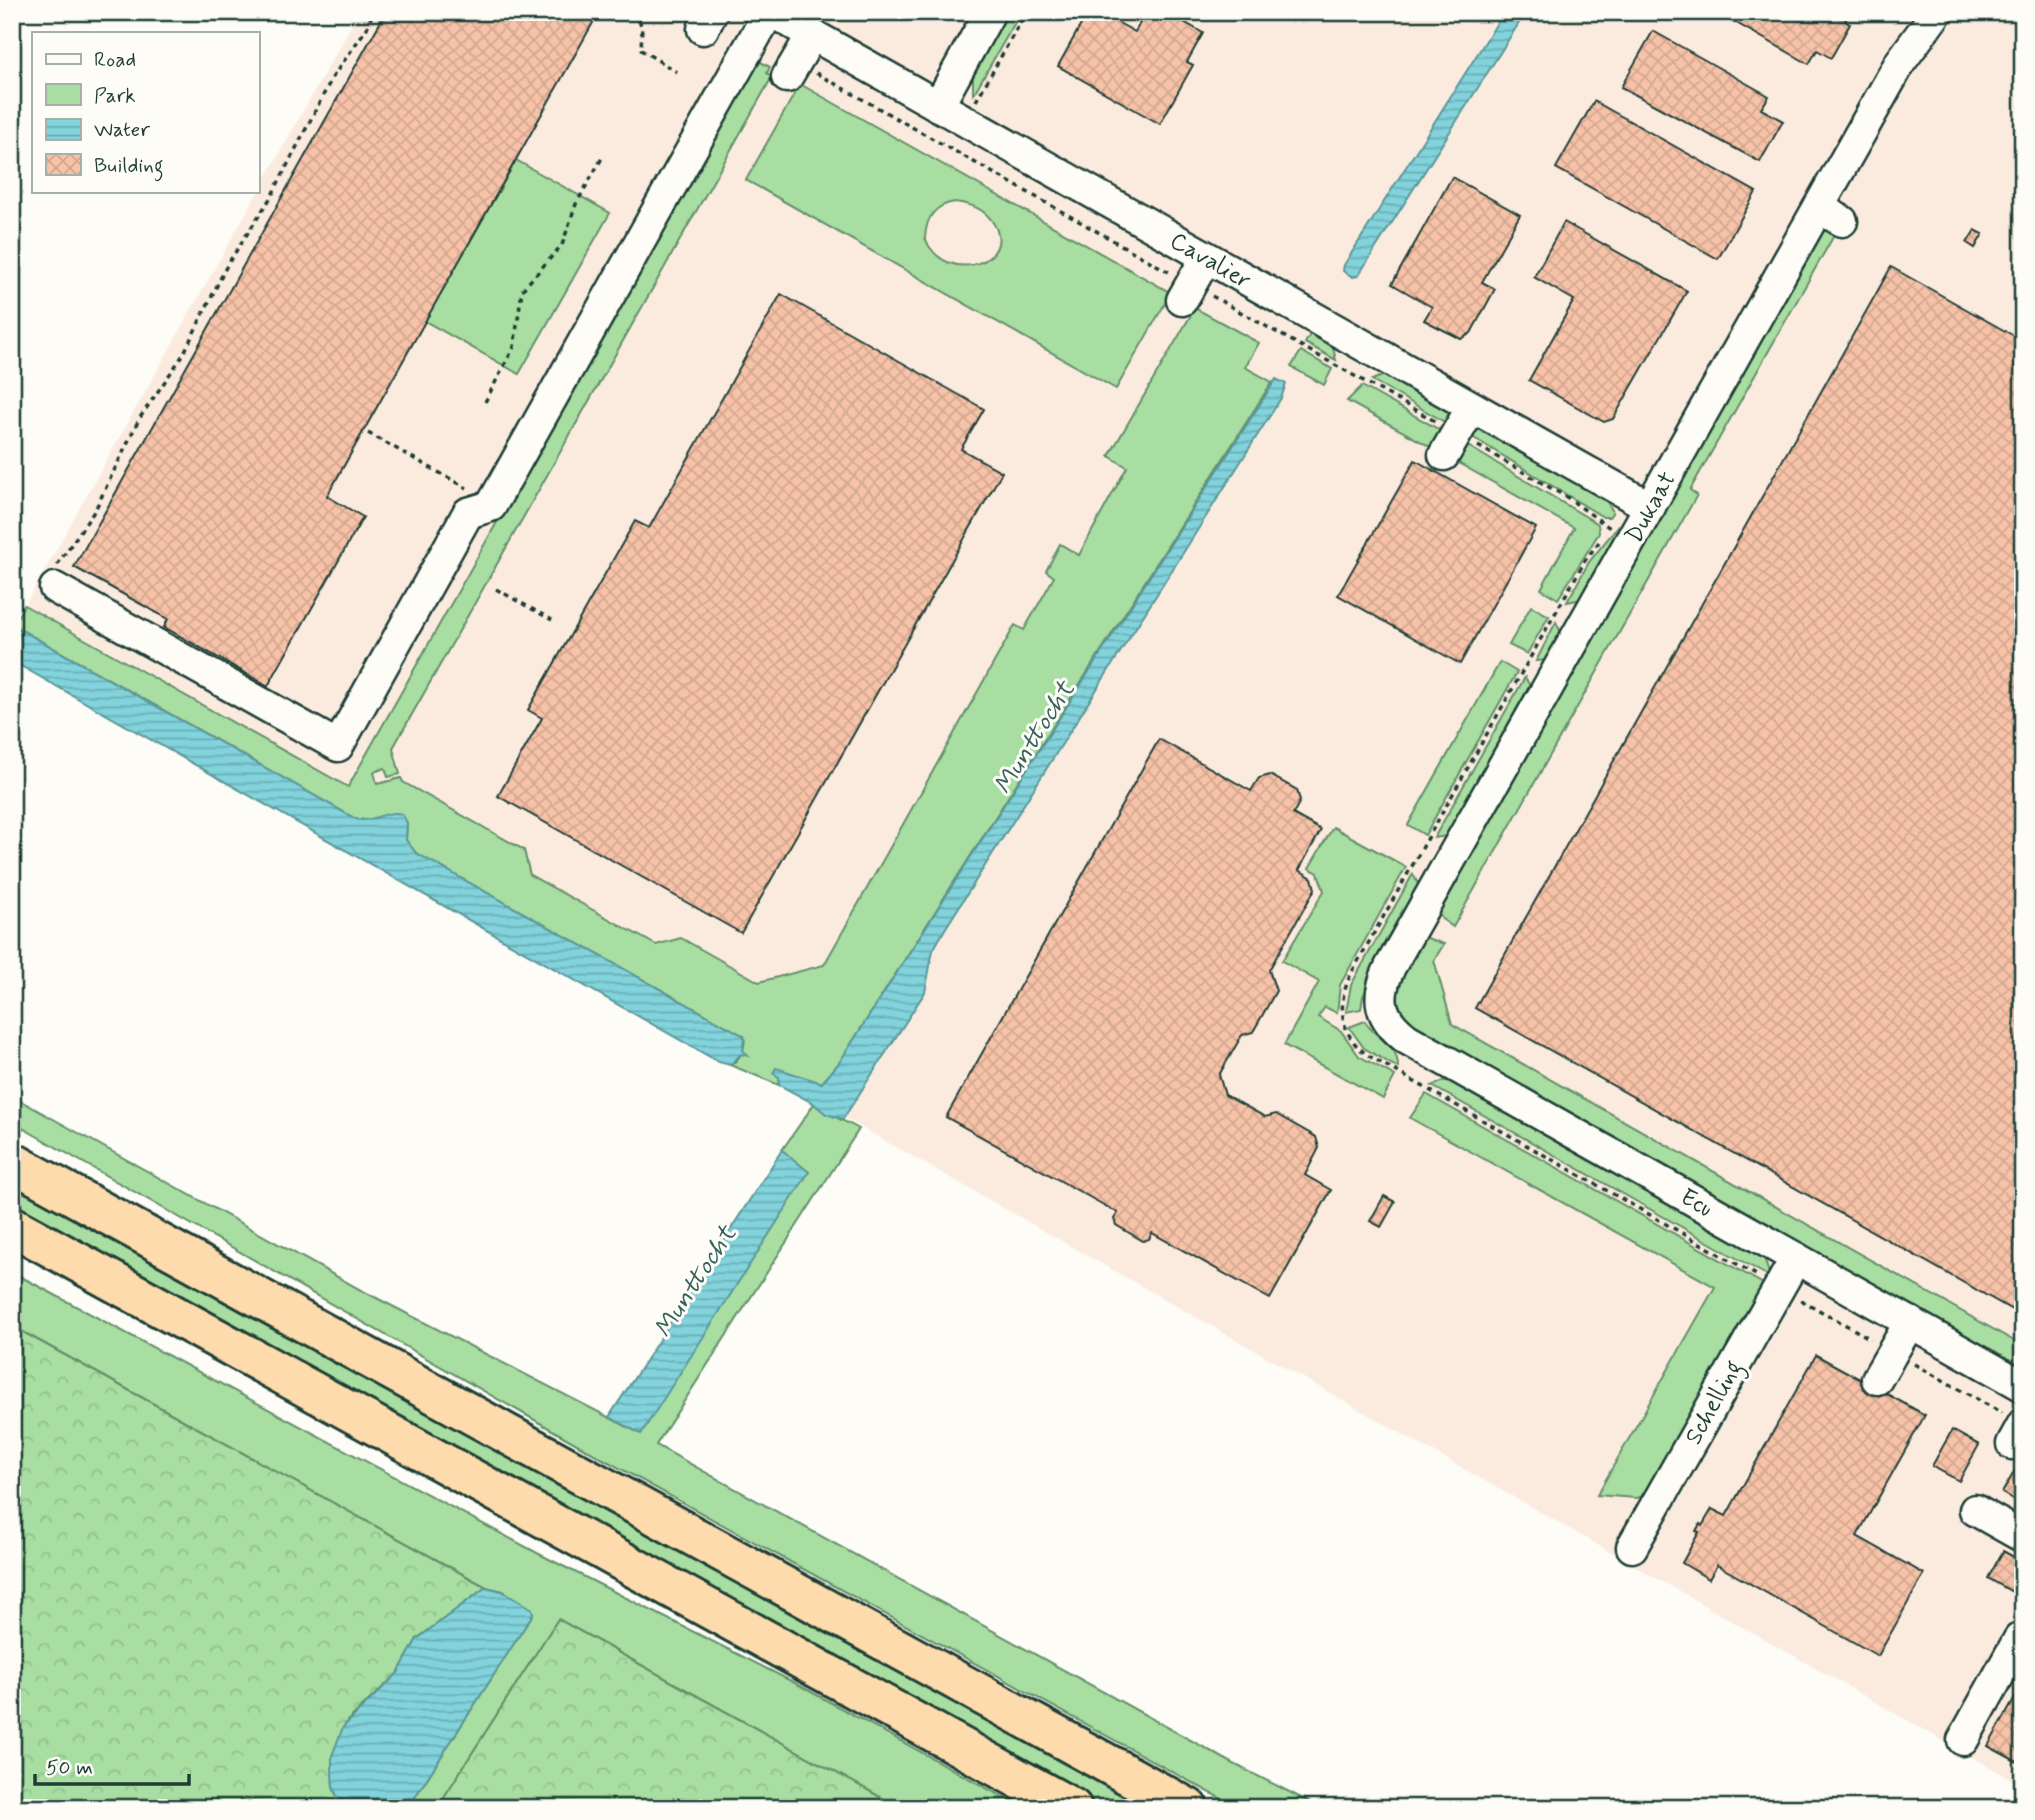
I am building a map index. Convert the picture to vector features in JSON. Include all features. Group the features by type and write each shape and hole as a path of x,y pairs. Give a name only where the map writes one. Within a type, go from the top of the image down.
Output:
{"highway":[{"path":"12,1162 1188,1808"},
{"path":"12,1226 1072,1808"}],"street":[{"path":"55,578 338,746 468,513 491,506 770,12"},
{"name":"Cavalier","path":"770,12 1650,507"},
{"path":"938,106 990,12"},
{"name":"Dukaat","path":"1380,1010 1380,994 1390,967 1650,507 1837,202 1907,51 1949,17"},
{"path":"792,69 812,35"},
{"path":"1186,292 1206,258"},
{"path":"1450,444 1472,407"},
{"name":"Ecu","path":"1380,1010 1394,1030 1407,1039 2023,1386"},
{"name":"Schelling","path":"1632,1547 1796,1258"},
{"path":"1877,1379 1910,1322"},
{"path":"1975,1510 2023,1537"},
{"path":"1963,1740 2020,1639 2023,1641"}],"path":[{"path":"55,578 95,510 139,419 183,355 227,265 271,197 332,78 367,28 373,12"},
{"path":"634,12 642,26 641,50 677,72"},
{"path":"974,104 1026,12"},
{"path":"792,69 1450,444"},
{"path":"485,402 514,347 522,290 562,245 576,204 602,158"},
{"path":"368,433 474,492"},
{"name":"Dukaat","path":"1346,1029 1341,1012 1346,984 1586,559 1609,528 1568,498 1450,444"},
{"path":"496,589 552,620"},
{"name":"Ecu","path":"1346,1029 1358,1049 1369,1056 1768,1282"}],"shaded area":[{"path":"359,12 2023,12 2023,1786 827,1108 811,1047 25,605"}],"green space":[{"path":"1004,12 1021,12 973,95 973,73"},
{"path":"757,60 770,67 767,73 772,77 393,748 400,774 388,777 385,768 374,772 377,784 401,778 403,782 524,850 530,875 656,945 681,938 759,982 824,965 1015,625 1024,630 1054,577 1046,571 1060,544 1079,555 1127,467 1109,456 1195,308 1259,343 1245,367 1272,382 839,1063 822,1083 781,1071 779,1085 730,1065 742,1053 744,1036 416,853 406,840 407,823 402,814 356,819 13,625 24,605 348,787"},
{"path":"800,84 1171,293 1116,389 746,180","holes":["955,202 985,213 992,221 998,236 997,248 989,258 977,264 948,262 935,253 925,238 929,219 937,209"]},
{"path":"516,160 610,213 519,374 425,321"},
{"path":"1830,228 1837,230 1690,490 1697,495 1453,927 1442,919 1438,911 1819,233"},
{"path":"1313,329 1331,339 1336,360 1305,343"},
{"path":"1301,351 1332,369 1324,385 1291,367"},
{"path":"1388,374 1436,400 1444,407 1450,425 1372,380"},
{"path":"1362,386 1445,433 1436,450 1347,401"},
{"path":"1484,430 1592,489 1606,500 1613,512 1609,517 1603,517 1469,435"},
{"path":"1463,443 1598,524 1599,533 1558,599 1541,589 1574,528 1453,460"},
{"path":"1618,526 1618,539 1582,599 1567,602 1589,562"},
{"path":"1531,606 1549,616 1527,654 1509,645"},
{"path":"1556,622 1561,633 1561,644 1547,660 1536,661"},
{"path":"1500,662 1517,672 1425,835 1408,825"},
{"path":"1525,677 1532,690 1458,828 1447,836 1434,838"},
{"path":"1333,827 1406,867 1340,985 1337,1013 1325,1007 1318,1017 1341,1031 1359,1056 1395,1076 1383,1099 1284,1045 1319,982 1282,961 1324,891 1318,873 1309,868"},
{"path":"1413,874 1419,886 1418,897 1363,996 1361,1009 1346,1012 1351,985"},
{"path":"1427,938 1444,944 1434,960 1452,1024 2023,1346 2023,1373 1414,1030 1402,1013 1397,991 1413,952"},
{"path":"1365,1021 1394,1052 1398,1068 1364,1048 1349,1027"},
{"path":"1444,1081 1455,1081 1763,1254 1770,1277 1432,1086"},
{"path":"1426,1094 1767,1286 1645,1496 1636,1498 1597,1495 1715,1287 1410,1118"},
{"path":"12,1096 361,1290 641,1434 787,1154 782,1150 814,1104 859,1129 656,1445 1234,1764 1321,1808 1238,1808 603,1459 12,1122"},
{"path":"12,1178 1158,1808 1102,1808 12,1209"},
{"path":"12,1272 541,1555 795,1683 1023,1808 900,1808 558,1619 437,1808 408,1808 533,1614 532,1609 503,1591 486,1587 12,1326"},
{"path":"12,1326 486,1587 417,1639 398,1673 347,1721 332,1756 333,1787 342,1808 12,1808"},
{"path":"558,1619 900,1808 437,1808"}],"water":[{"path":"1504,12 1526,12 1358,276 1353,277 1343,271 1344,265"},
{"path":"1276,379 1286,384 1281,398 945,929 933,950 925,992 843,1119 826,1114 813,1103 779,1085 779,1077 773,1073 776,1068 822,1083 839,1063"},
{"path":"12,625 356,819 368,820 390,813 402,814 407,823 406,840 416,853 744,1036 743,1050 748,1056 741,1054 730,1065 719,1062 12,661"},
{"path":"782,1150 809,1172 641,1434 609,1417"},
{"path":"486,1587 502,1591 532,1609 533,1614 408,1808 342,1808 333,1787 332,1756 343,1727 398,1673 417,1639"}],"building":[{"path":"386,12 599,12 327,496 363,517 268,686 164,627 168,619 74,567"},
{"path":"1088,12 1099,12 1135,32 1146,12 1167,12 1203,33 1187,62 1193,65 1160,124 1058,66"},
{"path":"1717,12 1850,12 1845,21 1850,24 1831,58 1817,50 1809,64"},
{"path":"1653,31 1769,96 1761,109 1783,121 1760,162 1621,87"},
{"path":"1594,101 1756,192 1718,259 1556,168"},
{"path":"1452,177 1520,215 1482,282 1495,289 1471,333 1461,339 1424,320 1432,307 1392,284"},
{"path":"1564,222 1687,291 1613,419 1604,422 1529,380 1574,300 1534,277"},
{"path":"1975,230 1983,234 1975,248 1967,243"},
{"path":"1891,267 2023,341 2023,1316 1475,1008"},
{"path":"781,294 984,409 961,449 1002,472 741,933 498,796 542,718 528,710 635,521 649,528"},
{"path":"1415,460 1536,528 1460,664 1338,595"},
{"path":"1159,739 1251,791 1259,778 1270,775 1297,790 1300,801 1293,814 1321,830 1299,870 1312,878 1315,889 1269,970 1276,991 1253,1032 1242,1035 1219,1075 1225,1095 1265,1117 1276,1114 1316,1137 1319,1148 1305,1175 1331,1190 1270,1299 1152,1233 1149,1239 1143,1241 1116,1225 1114,1219 1118,1213 946,1117"},
{"path":"1384,1196 1395,1202 1381,1227 1370,1221"},
{"path":"1816,1355 1925,1415 1857,1536 1924,1574 1878,1656 1717,1565 1709,1579 1682,1563 1699,1532 1696,1531 1712,1509 1726,1516"},
{"path":"1952,1430 1979,1445 1959,1481 1932,1466"},
{"path":"2017,1467 2023,1470 2023,1506 2002,1493"},
{"path":"2003,1551 2023,1562 2023,1598 1988,1578"},
{"path":"2023,1684 2023,1765 1988,1746"}],"water label":[{"name":"Munttocht","path":"1033,737"},
{"name":"Munttocht","path":"694,1281"}]}
